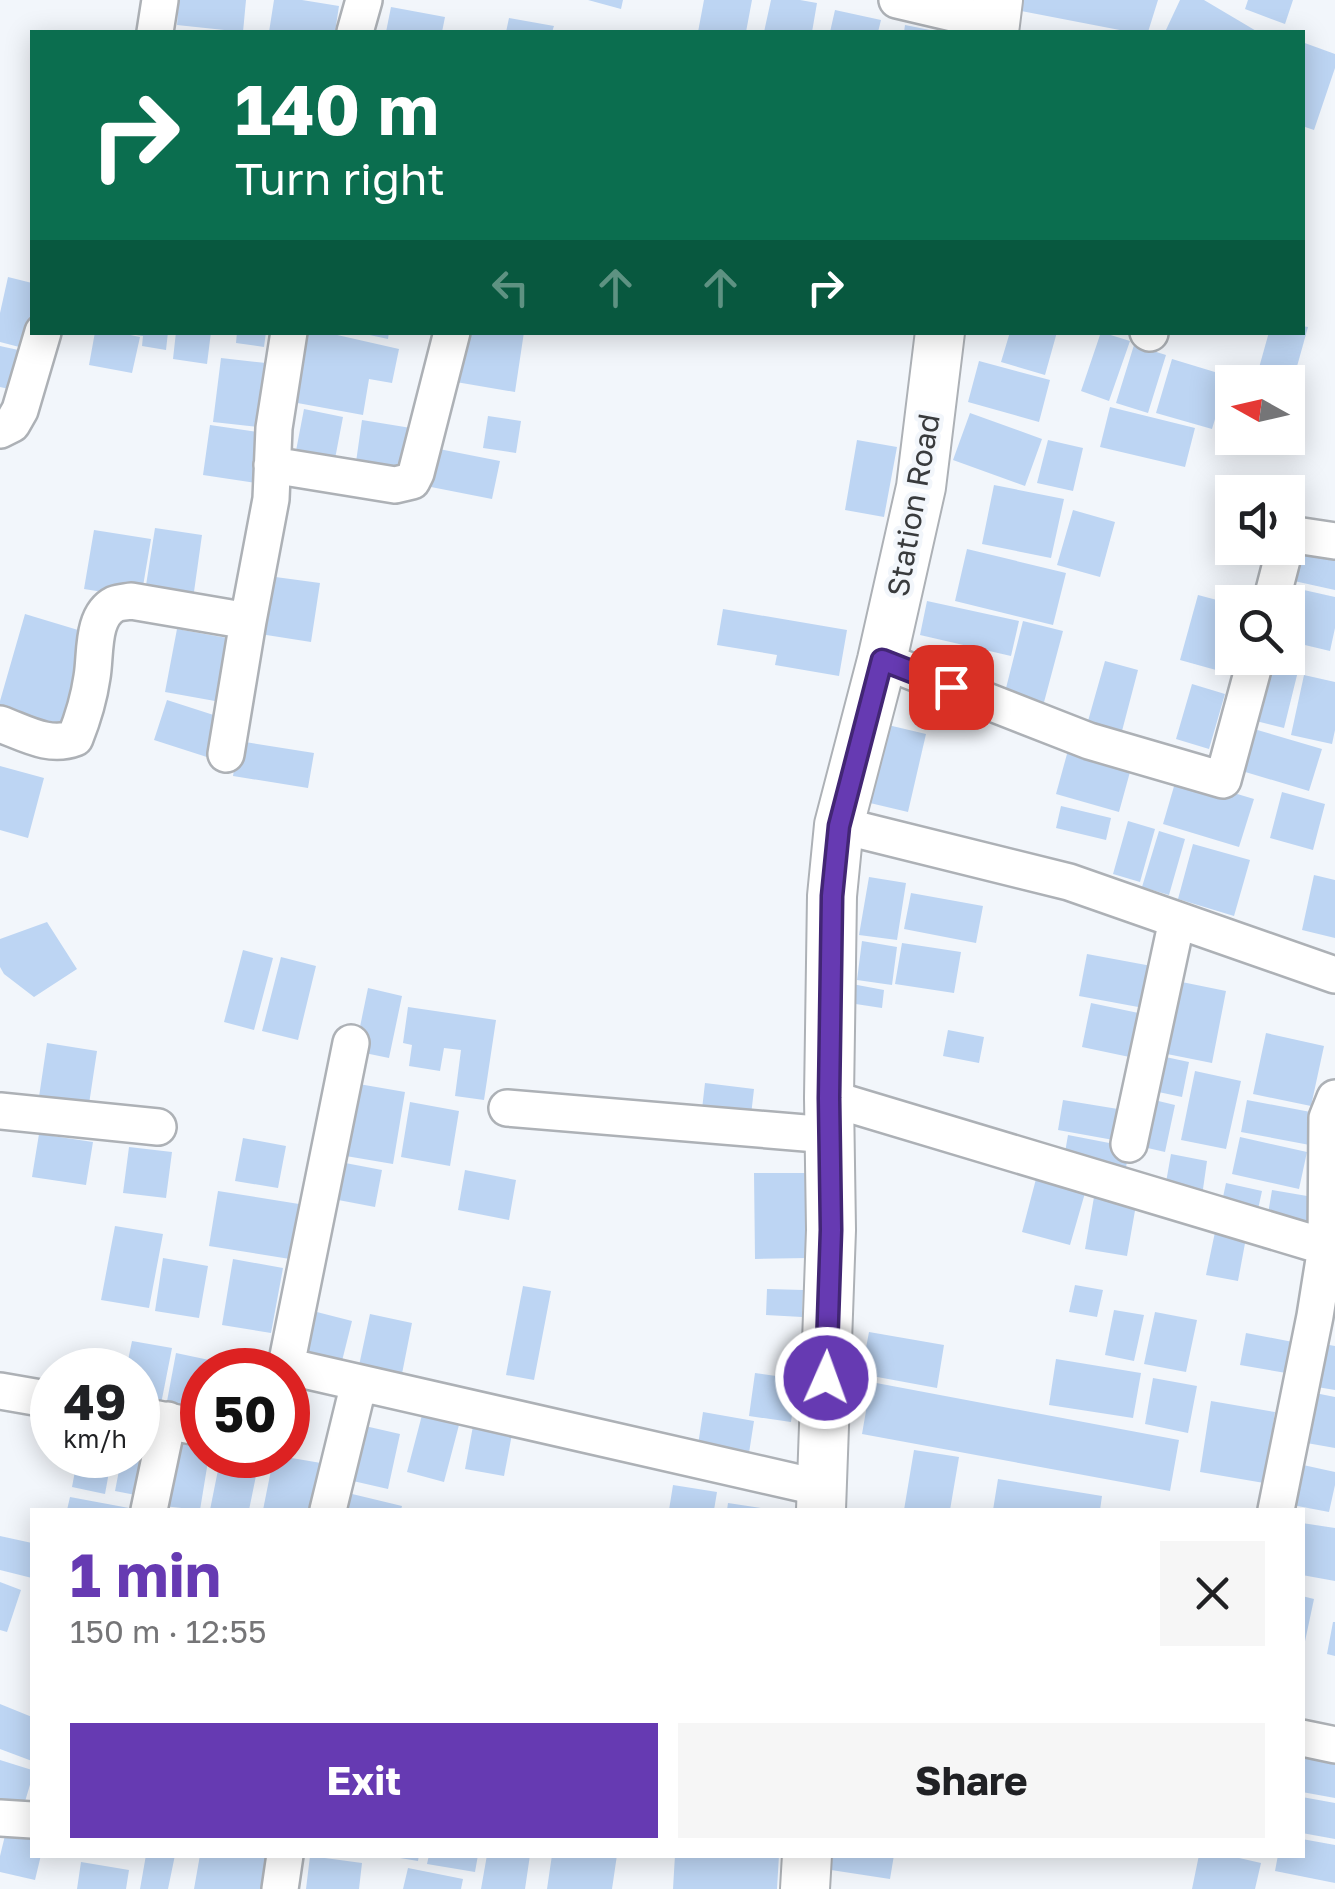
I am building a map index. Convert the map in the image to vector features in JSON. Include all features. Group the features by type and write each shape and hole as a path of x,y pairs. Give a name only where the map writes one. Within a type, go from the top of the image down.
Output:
{"main road":[{"name":"Station Road","path":"821,1499 831,1230 832,896 839,826 921,487 940,335"},
{"path":"805,1889 806,1858"}],"street":[{"path":"155,30 160,0"},
{"path":"356,30 364,0"},
{"path":"897,0 996,18"},
{"path":"0,430 12,424 20,410 42,335"},
{"path":"226,754 271,499 276,409 288,335"},
{"path":"272,465 395,484 412,481 451,335"},
{"path":"1305,536 1335,541"},
{"path":"0,724 50,742 75,738 92,679 98,628 114,604 131,601 248,621"},
{"path":"882,660 1089,741 1224,780 1252,675"},
{"path":"839,826 1070,882 1335,975"},
{"path":"1129,1144 1177,920"},
{"path":"290,1348 351,1043"},
{"path":"1276,1508 1326,1247 1327,1118 1335,1098"},
{"path":"507,1108 829,1117 1326,1247"},
{"path":"0,1110 158,1127"},
{"path":"310,1373 501,1413 821,1499"},
{"path":"329,1508 360,1383"},
{"path":"0,1391 30,1396"},
{"path":"150,1508 170,1421"},
{"path":"1305,1739 1335,1744"},
{"path":"0,1818 30,1820"},
{"path":"280,1889 285,1858"}],"building":[{"path":"179,0 246,0 243,30 177,25"},
{"path":"274,0 339,6 335,30 269,30"},
{"path":"588,0 623,0 621,9"},
{"path":"704,0 752,0 746,30 698,30"},
{"path":"771,0 817,3 812,30 764,30"},
{"path":"1018,0 1158,0 1149,30 1120,30 1016,10"},
{"path":"1180,0 1204,0 1255,30 1166,30"},
{"path":"1248,0 1293,0 1285,24 1245,9"},
{"path":"391,7 445,17 442,30 386,30"},
{"path":"835,10 881,20 878,30 830,30"},
{"path":"509,18 554,26 553,30 506,30"},
{"path":"905,25 930,30 904,30"},
{"path":"1305,43 1335,54 1335,68 1314,130 1305,127"},
{"path":"8,277 30,282 27,349 0,342 0,313"},
{"path":"1308,327 1297,365 1260,365 1268,335 1305,335"},
{"path":"94,335 140,337 132,373 89,365"},
{"path":"136,335 168,335 166,350 142,346 143,336"},
{"path":"176,335 211,335 207,364 173,359"},
{"path":"237,335 266,335 264,347 236,343"},
{"path":"303,335 337,335 399,349 392,383 369,379 363,415 292,402"},
{"path":"464,335 524,335 515,392 456,382"},
{"path":"1009,335 1056,335 1045,375 1001,362"},
{"path":"1100,335 1130,341 1109,401 1081,391"},
{"path":"1134,345 1166,355 1148,413 1116,403"},
{"path":"0,346 23,351 14,390 0,387"},
{"path":"221,358 266,363 258,427 213,422"},
{"path":"1172,359 1215,372 1212,429 1156,413"},
{"path":"979,361 1050,380 1039,422 968,402"},
{"path":"1110,407 1195,428 1185,467 1100,447"},
{"path":"304,409 343,417 334,464 295,456"},
{"path":"970,413 1042,439 1025,486 953,460"},
{"path":"488,416 521,421 516,453 483,448"},
{"path":"362,420 417,429 410,477 355,469"},
{"path":"210,425 271,434 263,484 203,475"},
{"path":"857,440 897,447 884,517 845,510"},
{"path":"1048,440 1083,448 1073,491 1037,483"},
{"path":"439,449 500,461 492,499 431,487"},
{"path":"994,485 1064,499 1051,558 982,544"},
{"path":"1073,510 1115,522 1100,577 1057,565"},
{"path":"155,528 202,535 192,606 144,598"},
{"path":"94,530 151,539 141,598 84,589"},
{"path":"1305,544 1335,550 1335,590 1294,581 1297,565 1305,565"},
{"path":"967,549 1066,573 1053,625 955,601"},
{"path":"268,576 320,583 311,642 260,634"},
{"path":"1305,590 1335,597 1330,651 1305,645"},
{"path":"1198,595 1215,600 1215,670 1180,660"},
{"path":"927,601 1019,621 1011,656 920,635"},
{"path":"723,609 847,630 839,676 775,665 777,655 717,645"},
{"path":"25,614 88,633 60,730 0,713"},
{"path":"1023,621 1063,631 1043,706 1004,696"},
{"path":"177,629 238,640 226,703 165,692"},
{"path":"1105,661 1138,670 1122,731 1088,721"},
{"path":"1260,675 1297,675 1284,728 1248,719"},
{"path":"1304,675 1335,682 1332,744 1291,735"},
{"path":"1192,684 1225,694 1209,749 1176,739"},
{"path":"167,700 226,719 213,759 154,740"},
{"path":"888,725 926,734 908,812 870,803"},
{"path":"1254,729 1322,749 1309,791 1242,771"},
{"path":"239,741 314,753 308,788 233,776"},
{"path":"1070,743 1133,761 1119,812 1056,794"},
{"path":"0,766 44,778 28,838 0,830"},
{"path":"1177,776 1254,799 1239,847 1163,824"},
{"path":"1282,792 1325,804 1313,850 1270,838"},
{"path":"1061,806 1111,818 1106,840 1056,828"},
{"path":"1128,821 1155,829 1140,882 1113,874"},
{"path":"1159,831 1185,839 1169,895 1142,887"},
{"path":"1193,844 1250,860 1234,916 1178,899"},
{"path":"1314,875 1335,880 1335,938 1302,930"},
{"path":"869,877 906,883 897,940 859,935"},
{"path":"911,893 983,906 976,943 904,929"},
{"path":"47,922 77,969 34,997 4,974 0,967 0,939"},
{"path":"862,941 897,947 892,985 857,980"},
{"path":"902,943 961,952 954,993 895,984"},
{"path":"243,950 273,958 254,1030 224,1022"},
{"path":"1087,954 1157,967 1149,1009 1079,996"},
{"path":"281,957 316,966 298,1040 262,1031"},
{"path":"1172,980 1226,991 1212,1063 1157,1052"},
{"path":"852,984 884,990 882,1008 849,1003"},
{"path":"368,988 402,996 389,1058 355,1051"},
{"path":"1091,1003 1148,1015 1139,1059 1082,1047"},
{"path":"408,1007 496,1020 484,1100 455,1096 461,1050 444,1048 440,1071 409,1066 412,1045 403,1043"},
{"path":"948,1030 984,1037 979,1063 943,1056"},
{"path":"1266,1033 1324,1046 1311,1106 1253,1094"},
{"path":"47,1043 97,1051 89,1104 39,1097"},
{"path":"1156,1055 1189,1062 1182,1097 1149,1090"},
{"path":"1195,1071 1241,1081 1226,1149 1181,1140"},
{"path":"353,1083 405,1092 393,1164 340,1155"},
{"path":"705,1083 754,1089 750,1124 701,1118"},
{"path":"1150,1099 1175,1105 1165,1152 1139,1146"},
{"path":"1063,1100 1124,1110 1119,1141 1058,1130"},
{"path":"1247,1100 1321,1114 1315,1146 1241,1132"},
{"path":"410,1102 459,1111 450,1166 401,1157"},
{"path":"39,1134 93,1142 86,1185 32,1177"},
{"path":"1068,1135 1130,1147 1124,1177 1063,1164"},
{"path":"1240,1137 1307,1152 1299,1189 1232,1174"},
{"path":"243,1138 286,1146 278,1188 235,1181"},
{"path":"129,1147 172,1152 166,1198 123,1193"},
{"path":"1171,1154 1207,1161 1202,1196 1165,1188"},
{"path":"340,1162 382,1170 375,1207 333,1199"},
{"path":"465,1170 516,1180 509,1220 458,1210"},
{"path":"754,1173 806,1173 807,1258 755,1259"},
{"path":"1036,1179 1085,1193 1070,1245 1022,1232"},
{"path":"1226,1183 1262,1191 1252,1237 1216,1230"},
{"path":"1272,1190 1313,1197 1303,1256 1262,1249"},
{"path":"218,1191 299,1204 290,1259 209,1246"},
{"path":"1094,1197 1136,1205 1127,1256 1085,1249"},
{"path":"115,1226 163,1234 149,1308 101,1300"},
{"path":"1215,1232 1246,1238 1238,1281 1206,1275"},
{"path":"163,1258 208,1266 199,1318 155,1311"},
{"path":"233,1259 283,1268 271,1333 222,1325"},
{"path":"1075,1285 1103,1290 1097,1317 1069,1312"},
{"path":"523,1286 551,1291 534,1380 506,1375"},
{"path":"767,1289 803,1290 802,1317 766,1315"},
{"path":"309,1310 352,1321 341,1365 310,1357 310,1348 300,1348"},
{"path":"1114,1310 1144,1315 1134,1361 1105,1355"},
{"path":"1155,1312 1197,1320 1186,1372 1144,1364"},
{"path":"370,1314 412,1323 400,1384 357,1375"},
{"path":"869,1332 944,1345 937,1388 861,1374"},
{"path":"1246,1333 1298,1343 1292,1374 1240,1365"},
{"path":"132,1341 172,1348 161,1404 160,1348 131,1348"},
{"path":"1318,1343 1335,1346 1335,1390 1311,1386"},
{"path":"176,1353 180,1354 180,1415 165,1412"},
{"path":"1056,1359 1141,1373 1133,1418 1049,1405"},
{"path":"755,1373 797,1379 791,1422 749,1416"},
{"path":"1153,1378 1197,1386 1188,1433 1145,1424"},
{"path":"871,1382 1179,1440 1170,1491 862,1434"},
{"path":"1310,1392 1335,1397 1335,1448 1301,1442"},
{"path":"1211,1401 1275,1412 1264,1483 1200,1472"},
{"path":"703,1412 754,1421 749,1453 698,1445"},
{"path":"422,1415 459,1425 444,1482 407,1472"},
{"path":"365,1426 400,1434 388,1489 353,1481"},
{"path":"473,1426 512,1434 504,1476 465,1469"},
{"path":"174,1436 180,1437 180,1478 205,1478 200,1508 163,1506"},
{"path":"914,1450 959,1457 950,1508 904,1508"},
{"path":"310,1461 321,1463 311,1508 263,1508 269,1478 310,1478"},
{"path":"1294,1463 1335,1472 1329,1512 1287,1504"},
{"path":"74,1478 108,1478 105,1494 72,1487"},
{"path":"118,1478 155,1478 151,1498 115,1491"},
{"path":"216,1478 256,1478 249,1508 210,1508"},
{"path":"998,1479 1102,1496 1100,1508 993,1508"},
{"path":"673,1485 717,1492 714,1508 669,1508"},
{"path":"348,1493 402,1506 402,1508 344,1508"},
{"path":"70,1497 129,1508 67,1508"},
{"path":"728,1503 761,1508 727,1508"},
{"path":"1305,1523 1335,1528 1335,1581 1305,1576"},
{"path":"0,1536 30,1543 30,1578 0,1570"},
{"path":"0,1582 21,1590 7,1632 0,1630"},
{"path":"1305,1597 1314,1599 1305,1641"},
{"path":"1335,1622 1335,1656 1327,1654"},
{"path":"0,1704 30,1716 30,1760 0,1749"},
{"path":"1305,1757 1335,1762 1335,1798 1305,1793"},
{"path":"0,1760 30,1769 21,1815 0,1809"},
{"path":"1305,1798 1335,1803 1335,1839 1305,1834"},
{"path":"8,1823 30,1828 30,1858 40,1858 35,1880 0,1872"},
{"path":"1305,1840 1335,1845 1335,1883 1275,1871 1277,1858 1305,1858"},
{"path":"145,1858 174,1858 168,1889 140,1889"},
{"path":"199,1858 274,1858 269,1889 194,1889"},
{"path":"310,1858 362,1863 359,1889 306,1889"},
{"path":"428,1858 477,1858 475,1872 427,1864"},
{"path":"486,1858 530,1858 525,1889 481,1889"},
{"path":"552,1858 617,1858 612,1889 547,1889"},
{"path":"675,1858 779,1858 777,1889 673,1889"},
{"path":"833,1858 894,1858 890,1879 831,1870"},
{"path":"1198,1858 1239,1858 1261,1863 1255,1889 1192,1889"},
{"path":"81,1862 129,1870 126,1889 77,1889"},
{"path":"408,1868 463,1879 461,1889 403,1889"}],"route":[{"path":"826,1378 831,1230 832,896 839,826 882,660 951,687"}]}
